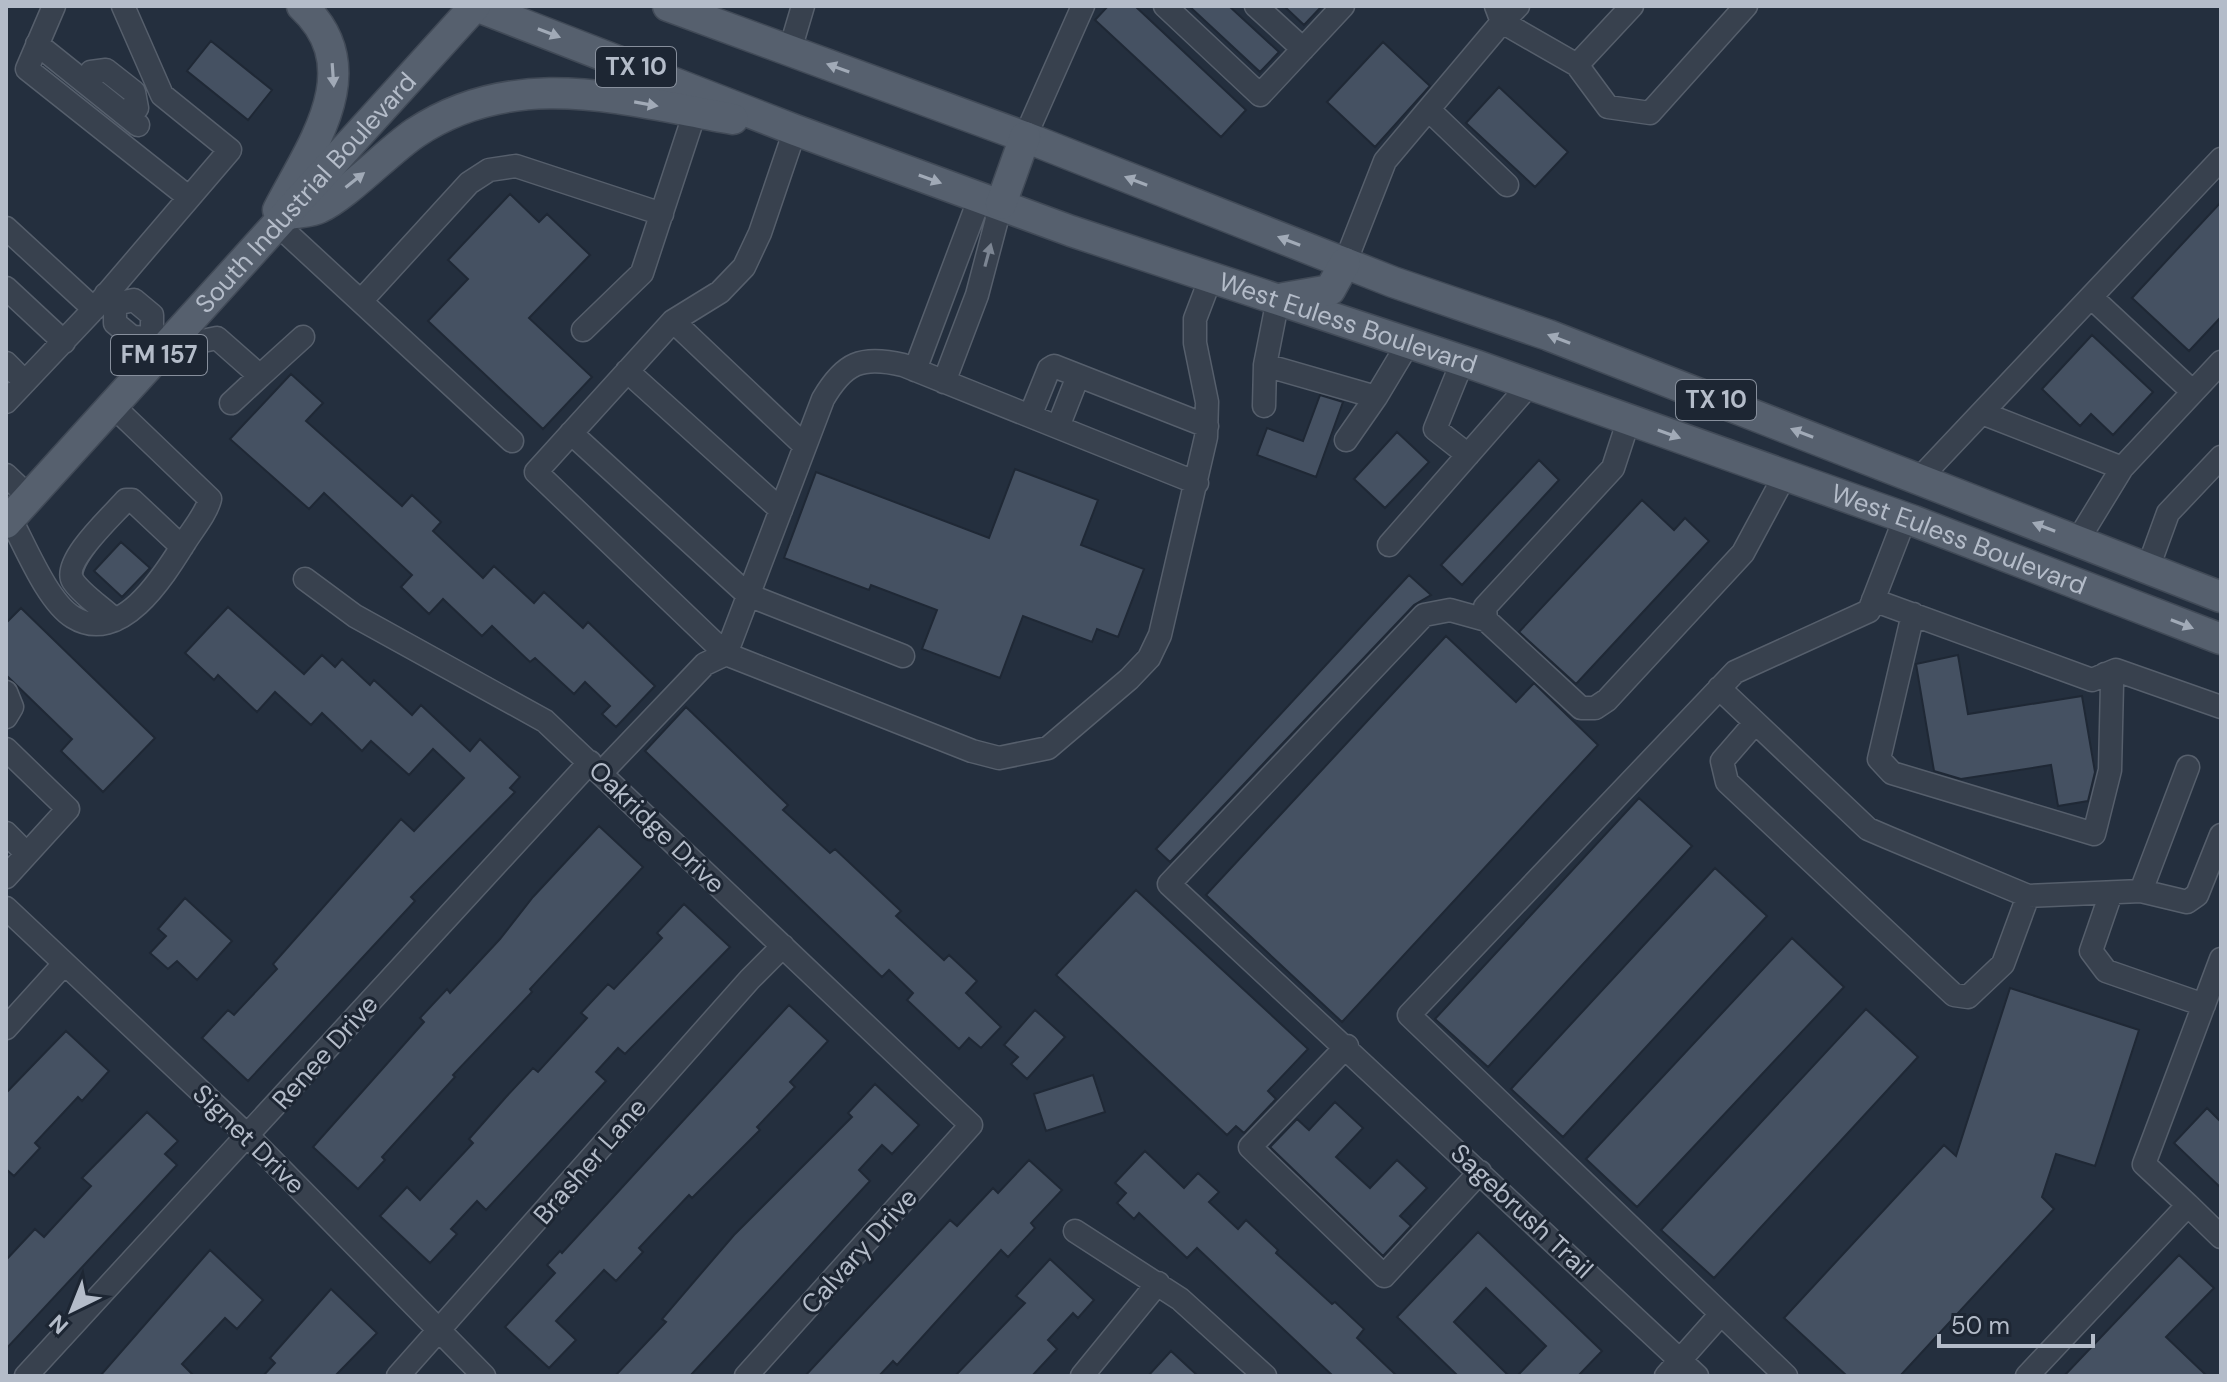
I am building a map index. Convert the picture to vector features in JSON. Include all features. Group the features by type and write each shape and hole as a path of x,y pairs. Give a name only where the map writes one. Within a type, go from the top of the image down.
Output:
{"main road":[{"path":"275,229 333,99 334,75 330,50 313,16 302,6"},
{"name":"South Industrial Boulevard","path":"15,513 113,406 158,343 275,229 476,6"},
{"name":"West Euless Boulevard","path":"476,6 795,130 1211,277 1463,360 1629,419 1905,518 2221,639"},
{"name":"West Euless Boulevard","path":"668,6 1025,137 1345,263 1548,335 2221,597"},
{"path":"723,6 761,39"},
{"path":"275,229 319,208 415,133 480,103 525,92 562,91 795,130"},
{"path":"991,200 1025,137"},
{"path":"1278,299 1330,290 1345,263"}],"street":[{"path":"54,6 27,69 187,196"},
{"path":"6,402 105,302 187,196 230,150 162,95 123,6"},
{"path":"790,50 803,6"},
{"path":"1025,137 1083,6"},
{"path":"1165,6 1260,95 1343,6"},
{"path":"1256,6 1303,49"},
{"path":"1577,65 1632,6"},
{"path":"1345,263 1385,161 1430,111 1505,11 1577,65 1608,107 1650,113 1746,6"},
{"path":"40,39 91,72 130,106"},
{"path":"40,39 130,106"},
{"path":"91,72 106,70 134,92 122,145"},
{"path":"130,106 162,95"},
{"path":"1430,111 1507,185"},
{"path":"583,330 642,273 695,112"},
{"path":"795,130 744,267 720,292 673,321 536,472 726,654 972,751 999,758 1048,748 1149,658 1160,635 1197,483 1207,426 1207,402 1195,343 1195,319 1211,277"},
{"path":"1920,478 2221,159"},
{"path":"361,301 469,183 489,170 516,166 662,214"},
{"path":"915,370 947,284 991,200"},
{"path":"944,382 977,295 991,200"},
{"path":"6,228 105,302 115,323 132,337 158,343 217,338 260,376"},
{"path":"275,229 361,301 512,441"},
{"path":"947,284 977,295"},
{"path":"6,288 64,342"},
{"path":"2091,297 2193,392"},
{"path":"1264,406 1265,365 1278,299"},
{"path":"937,312 966,323"},
{"path":"673,321 805,446"},
{"path":"231,403 303,337"},
{"path":"1346,440 1409,342"},
{"path":"726,654 823,399 838,374 855,364 878,359 915,370 1197,483"},
{"path":"1463,360 1435,429 1468,455"},
{"path":"2078,540 2122,468 2221,362"},
{"path":"6,363 25,382"},
{"path":"1265,365 1376,397"},
{"path":"1030,416 1049,369 1054,366 1207,426"},
{"path":"627,371 781,510"},
{"path":"1058,427 1078,376"},
{"path":"1389,545 1530,384"},
{"path":"6,475 15,513 61,607 80,621 97,623 115,620 133,608 164,575 209,503 208,495 113,406"},
{"path":"1982,413 2122,468"},
{"path":"1629,419 1613,468 1485,607 1486,620 1581,708 1595,708 1607,700 1743,553 1785,475"},
{"path":"571,433 748,595 903,656"},
{"path":"2148,568 2168,513 2221,457"},
{"path":"115,620 73,581 71,569 77,556 126,500 132,500 182,547"},
{"path":"1786,1376 1409,1015 1735,672 1869,611 1905,518"},
{"name":"Oakridge Drive","path":"305,579 355,616 545,721 971,1125"},
{"path":"1873,600 2092,680 2116,670 2221,707"},
{"name":"Sagebrush Trail","path":"1486,620 1450,610 1424,615 1169,884 1480,1172 1681,1371"},
{"path":"1913,614 1879,759 1892,773 2094,834 2110,770 2112,684 2105,674"},
{"name":"Renee Drive","path":"26,1376 595,768 705,664 726,654"},
{"path":"1719,688 1868,829 2028,896 2141,891 2187,902 2197,895 2221,835"},
{"path":"6,692 12,701 6,717"},
{"path":"1755,723 1722,761 1727,782 1954,995 1968,997 2003,964 2028,896"},
{"path":"6,749 68,809 6,877"},
{"path":"2141,891 2188,767"},
{"path":"6,833 27,854"},
{"path":"2111,893 2091,951 2106,971 2212,996"},
{"name":"Signet Drive","path":"6,908 248,1136 484,1376"},
{"name":"Brasher Lane","path":"398,1376 739,991 783,946"},
{"path":"2221,959 2212,996 2144,1164 2221,1237"},
{"path":"6,1028 64,964"},
{"path":"1347,1046 1250,1147 1384,1276 1480,1172"},
{"name":"Calvary Drive","path":"746,1376 971,1125"},
{"path":"2027,1376 2188,1205"},
{"path":"1075,1231 1158,1283 1265,1376"},
{"path":"1082,1376 1158,1283"},
{"path":"1681,1371 1721,1314"}],"building":[{"path":"1108,6 1135,6 1246,110 1221,137 1095,20"},
{"path":"1189,6 1229,6 1279,52 1260,72"},
{"path":"1284,6 1322,6 1304,25"},
{"path":"211,41 272,90 248,120 187,71"},
{"path":"1383,42 1430,86 1375,147 1327,102"},
{"path":"1499,87 1568,152 1535,187 1466,123"},
{"path":"510,194 539,222 547,214 590,255 529,318 592,377 543,429 428,321 468,279 448,260"},
{"path":"2221,202 2221,317 2189,351 2132,298"},
{"path":"2092,335 2153,392 2113,435 2091,414 2080,426 2042,389"},
{"path":"291,374 323,403 306,421 402,506 412,495 441,522 433,531 483,578 494,566 534,603 544,592 583,628 588,622 655,686 616,727 602,714 610,706 585,682 574,694 535,658 530,662 492,626 482,636 443,599 429,614 401,587 412,575 324,493 309,509 230,439"},
{"path":"1320,395 1343,402 1316,477 1257,455 1267,428 1303,441"},
{"path":"1397,432 1429,462 1385,508 1354,479"},
{"path":"1539,460 1559,480 1462,585 1441,565"},
{"path":"1015,469 1098,500 1081,545 1144,569 1118,637 1097,629 1092,642 1023,616 1000,678 922,649 937,610 871,585 869,590 784,558 816,472 989,538"},
{"path":"1642,500 1674,530 1685,518 1709,541 1576,684 1519,632"},
{"path":"121,542 150,568 122,597 94,571"},
{"path":"1409,575 1431,595 1414,605 1170,862 1156,849"},
{"path":"228,607 304,674 322,655 335,667 342,659 370,685 374,680 412,715 421,705 470,751 480,739 520,777 510,788 515,792 411,897 415,901 248,1081 202,1038 228,1010 234,1015 277,969 273,964 401,819 414,831 464,778 433,749 409,775 371,741 362,751 322,713 311,725 275,692 257,712 218,675 214,680 185,653"},
{"path":"21,608 155,738 103,792 61,751 72,739 6,675 6,623"},
{"path":"1446,636 1516,702 1534,683 1598,745 1342,1022 1206,895"},
{"path":"1958,655 1968,714 2082,696 2095,772 2088,801 2058,806 2051,765 1961,779 1934,771 1916,664"},
{"path":"686,707 788,805 783,810 830,853 835,849 901,911 896,916 944,960 949,955 977,981 966,993 1001,1027 981,1048 969,1038 959,1049 907,1000 913,993 889,970 882,977 645,751"},
{"path":"1639,798 1692,846 1488,1067 1435,1019"},
{"path":"599,826 643,867 453,1075 455,1077 382,1157 385,1160 358,1189 313,1147 424,1022 420,1018 447,989 450,993"},
{"path":"1715,868 1767,916 1563,1137 1511,1089"},
{"path":"1136,890 1308,1049 1268,1091 1276,1099 1244,1133 1236,1126 1227,1135 1056,975"},
{"path":"185,898 232,941 197,980 177,961 168,969 150,953 166,936 158,929"},
{"path":"684,904 730,947 625,1054 618,1048 596,1072 606,1081 486,1210 477,1201 451,1229 457,1234 430,1263 380,1216 407,1187 420,1200 473,1143 469,1139 506,1097 533,1068 538,1072 587,1018 581,1013 608,984 614,989 662,938 657,933"},
{"path":"1792,938 1844,987 1637,1207 1586,1159"},
{"path":"2010,988 2139,1030 2095,1166 2056,1154 2042,1197 2054,1209 1900,1376 1847,1376 1784,1318 1944,1145 1956,1156"},
{"path":"789,1005 828,1041 790,1082 795,1087 757,1127 760,1130 692,1198 689,1195 639,1248 643,1252 616,1281 604,1270 556,1321 576,1340 549,1368 505,1327 555,1273 547,1265 560,1251 562,1253"},
{"path":"1866,1009 1918,1057 1714,1278 1661,1230"},
{"path":"1035,1010 1065,1037 1027,1079 1011,1064 1018,1057 1004,1045"},
{"path":"66,1031 109,1071 82,1101 78,1097 35,1143 40,1148 14,1176 6,1169 6,1093"},
{"path":"1093,1075 1105,1112 1046,1131 1034,1094"},
{"path":"875,1084 919,1125 892,1154 882,1145 859,1170 870,1181 690,1376 615,1376 666,1322 662,1319 734,1235 852,1117 848,1113"},
{"path":"1335,1102 1363,1128 1336,1157 1370,1188 1397,1160 1427,1188 1400,1216 1411,1226 1383,1256 1270,1147 1297,1119 1309,1130"},
{"path":"2207,1108 2221,1122 2221,1188 2174,1143"},
{"path":"147,1112 178,1141 165,1154 177,1165 6,1349 6,1260 35,1229 44,1237 91,1186 82,1178"},
{"path":"1145,1151 1184,1188 1198,1173 1219,1192 1209,1202 1238,1229 1246,1220 1278,1250 1276,1253 1332,1304 1335,1302 1364,1329 1357,1338 1397,1376 1333,1376 1197,1248 1187,1258 1139,1213 1134,1219 1117,1203 1126,1193 1115,1183"},
{"path":"1029,1160 1062,1190 1031,1223 1035,1228 1008,1257 1001,1250 897,1365 893,1361 879,1376 805,1376 950,1220 957,1226 993,1188 998,1193"},
{"path":"1478,1232 1602,1351 1578,1376 1517,1376 1546,1346 1486,1288 1454,1322 1509,1376 1458,1376 1397,1317"},
{"path":"210,1250 263,1300 237,1329 225,1318 182,1364 194,1376 100,1376"},
{"path":"2179,1255 2214,1288 2166,1337 2207,1376 2064,1376"},
{"path":"1050,1259 1094,1300 1078,1318 1073,1313 1048,1340 1057,1349 1032,1376 955,1376 1025,1303 1016,1296"},
{"path":"331,1289 377,1333 335,1376 263,1376 275,1363 270,1358"},
{"path":"1171,1351 1198,1376 1148,1376"}]}
